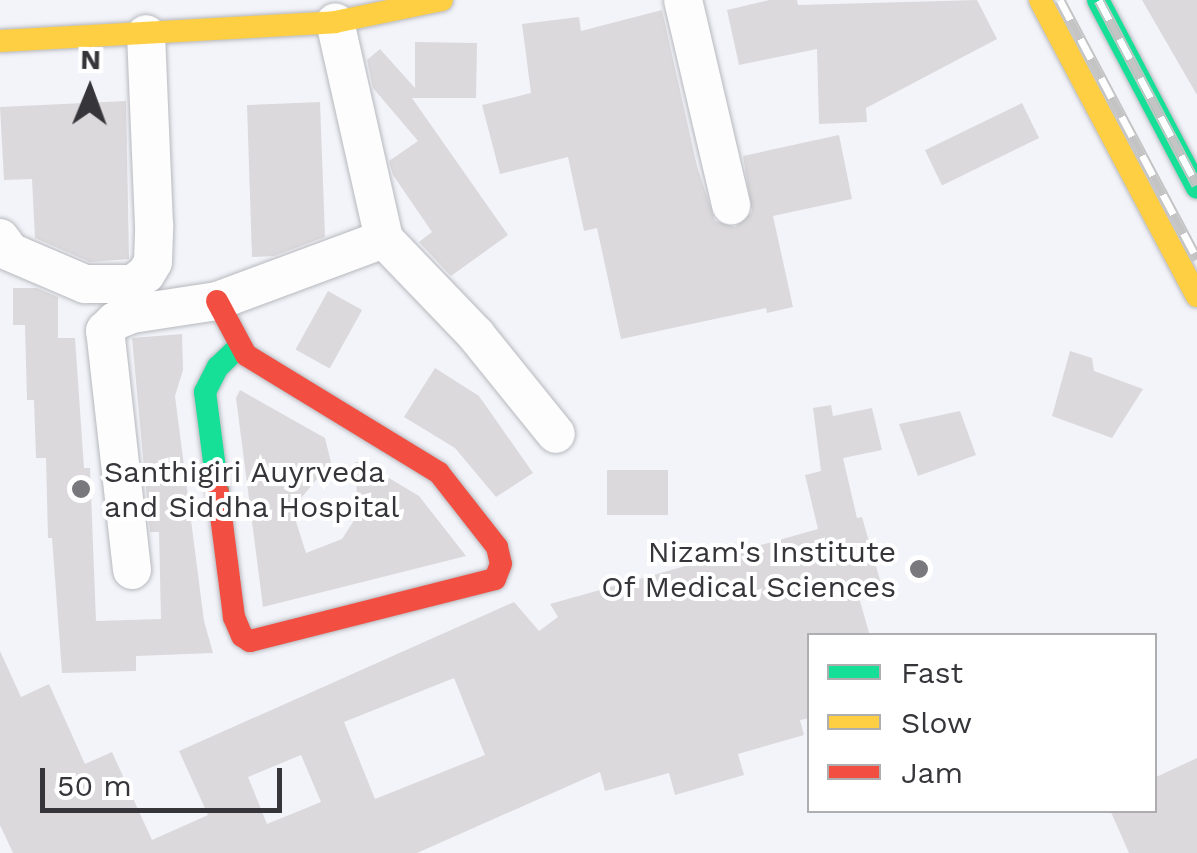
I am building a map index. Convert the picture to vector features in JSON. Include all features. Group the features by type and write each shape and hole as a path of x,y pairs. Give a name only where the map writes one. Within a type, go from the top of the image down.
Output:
{"main road":[{"path":"0,41 335,22 442,0"},
{"path":"1040,0 1197,296"},
{"path":"1098,0 1197,188"},
{"path":"218,301 246,355 439,472 497,547 501,564 495,579 250,640 242,636 234,617 205,392 218,367 240,346"}],"street":[{"path":"683,0 730,206"},
{"path":"335,22 384,239 476,335 556,434"},
{"path":"0,238 10,252 85,284 133,284 146,274 153,262 154,225 146,34"},
{"path":"132,570 105,331 114,321 132,314 218,301 384,239"}],"building":[{"path":"769,0 797,0 798,5 977,0 997,39 866,108 867,122 819,124 817,49 739,65 727,10"},
{"path":"1142,0 1197,0 1197,95"},
{"path":"662,10 697,166 715,221 735,227 752,212 743,156 839,135 852,199 773,216 793,307 767,313 766,308 621,339 597,228 584,231 568,157 500,174 482,105 531,93 522,24 579,17 581,31"},
{"path":"415,42 477,43 476,98 412,98 508,235 451,276 419,242 432,232 393,175 389,161 418,141 373,88 367,60 380,49 415,88"},
{"path":"126,101 129,259 90,262 35,238 32,179 4,180 0,107"},
{"path":"320,102 325,237 274,256 252,257 247,105"},
{"path":"1022,103 1039,138 942,185 925,150"},
{"path":"13,288 37,288 58,297 58,338 75,338 84,468 90,468 96,621 161,619 159,532 150,532 132,338 182,334 183,370 175,396 204,621 213,653 136,656 136,671 62,673 52,538 48,538 46,458 36,458 34,400 27,400 25,325 13,325"},
{"path":"328,291 362,310 330,369 296,350"},
{"path":"1070,351 1092,358 1094,371 1143,389 1112,438 1052,416"},
{"path":"435,368 479,396 533,473 496,497 455,448 404,417"},
{"path":"240,390 325,438 331,462 292,509 306,553 342,539 358,514 355,462 364,463 419,496 466,556 263,607 236,398"},
{"path":"831,405 833,416 872,408 882,450 843,458 857,518 862,517 882,587 858,594 869,633 807,633 807,719 800,720 804,735 738,754 744,775 675,795 669,773 605,791 600,772 417,853 13,853 0,825 0,651 21,697 49,684 85,764 112,752 152,840 208,815 179,751 514,602 539,631 558,617 550,604 818,529 805,475 821,471 813,408","holes":["454,678 485,755 375,799 344,722","301,755 321,802 267,824 248,777"]},
{"path":"960,411 976,455 918,476 899,424"},
{"path":"607,470 668,470 668,515 607,515"},
{"path":"1197,758 1197,853 1129,853 1111,813 1157,813 1157,777"}],"railway":[{"path":"1060,0 1197,259"},
{"path":"1099,0 1197,185"}],"traffic: fast":[{"path":"1098,0 1197,188"},
{"path":"218,492 205,392 218,367 240,346"}],"traffic: slow":[{"path":"0,41 335,22 442,0"},
{"path":"1040,0 1197,296"}],"traffic: jam":[{"path":"217,301 246,355 439,473 497,547 501,564 495,579 250,641 242,636 234,617 218,492"}],"place":[{"name":"Santhigiri Auyrveda and Siddha Hospital","path":"81,489"},
{"name":"Nizam's Institute Of Medical Sciences","path":"919,569"}]}
